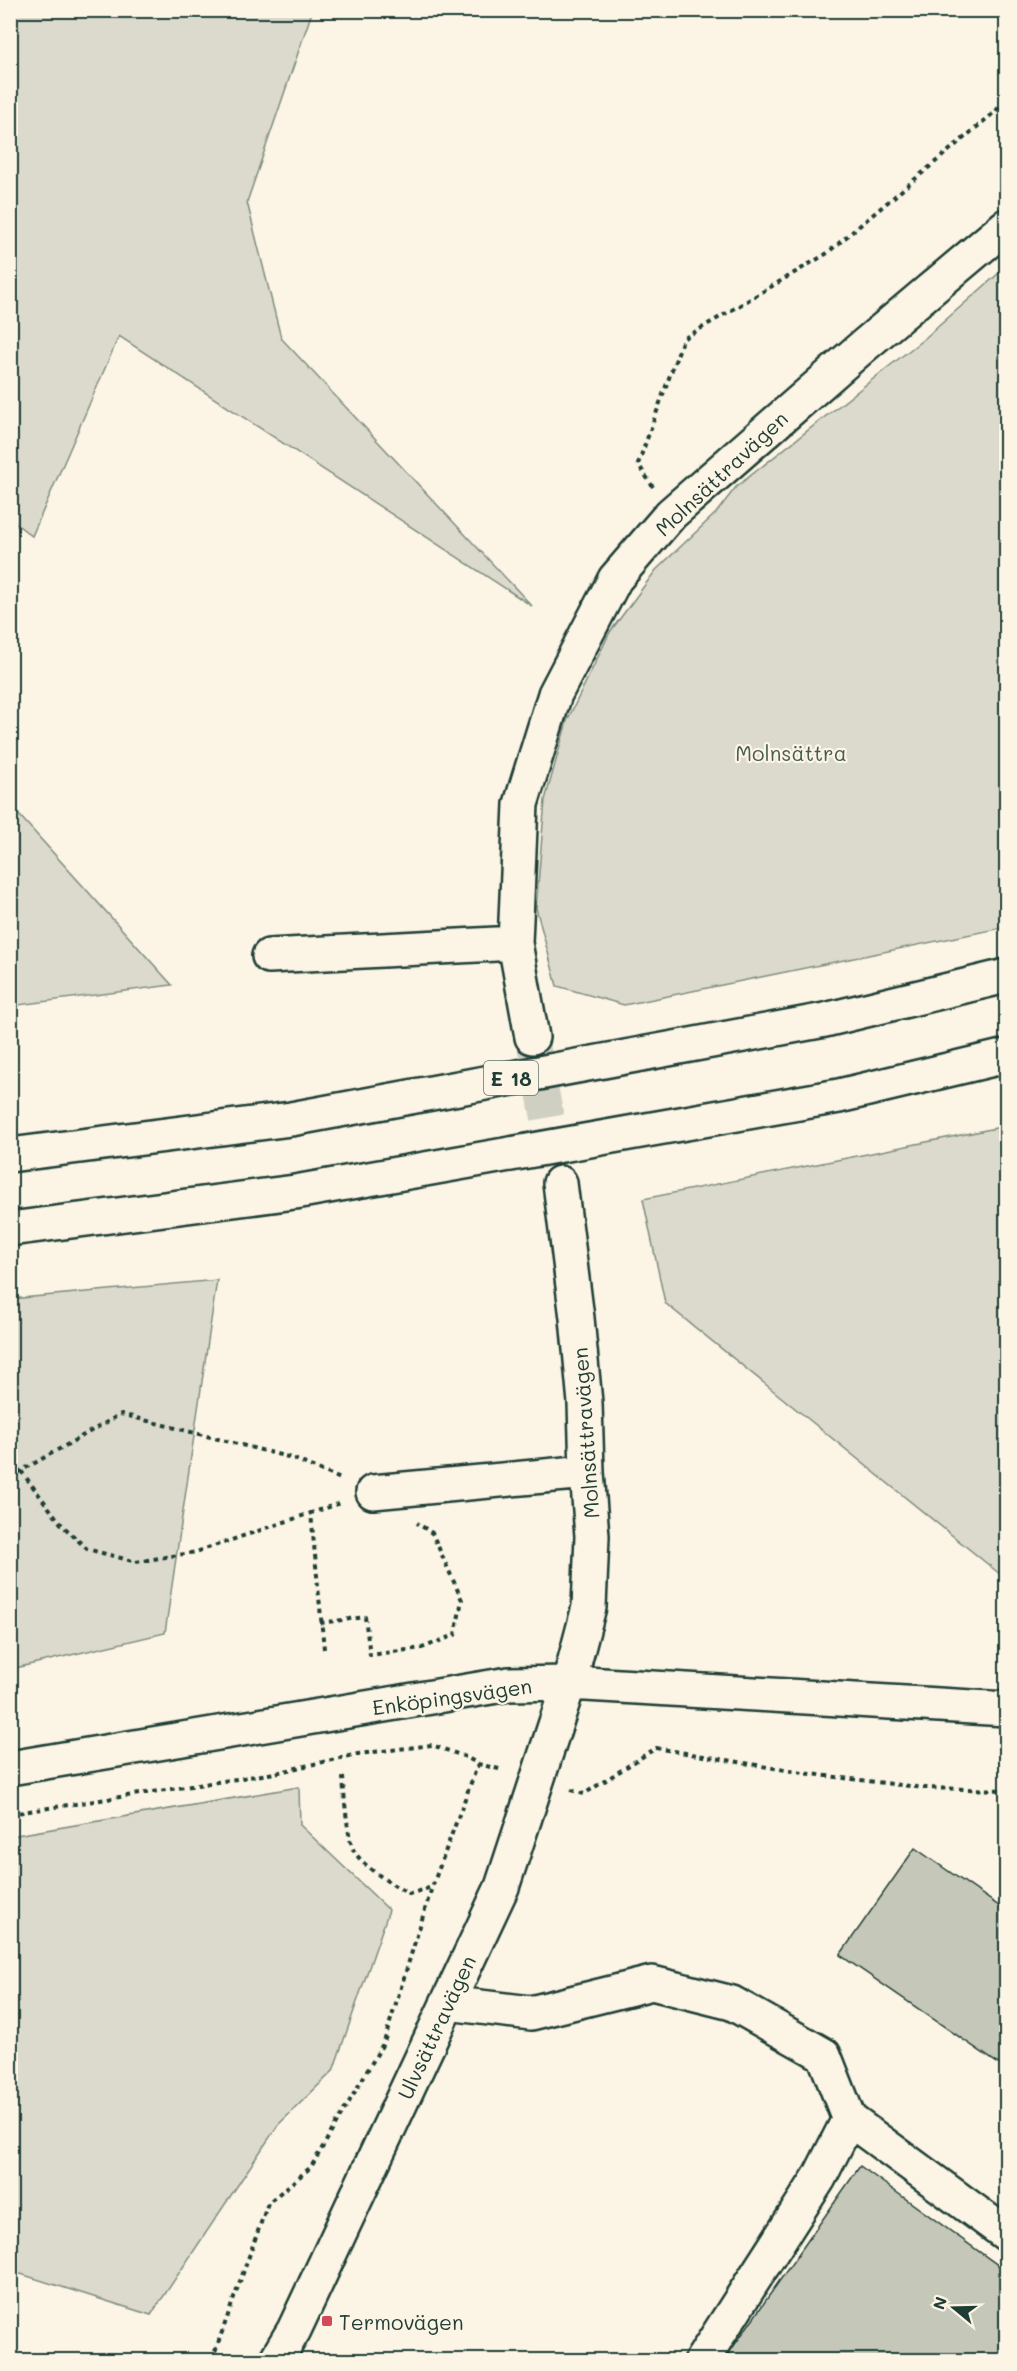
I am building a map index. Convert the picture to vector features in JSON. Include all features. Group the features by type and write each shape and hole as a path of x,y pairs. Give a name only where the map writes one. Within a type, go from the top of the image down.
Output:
{"main road":[{"name":"Molnsättravägen","path":"532,1037 515,943 521,804 555,694 615,579 671,514 860,349 1006,226"},
{"path":"269,956 515,943"},
{"name":"E 18","path":"10,1155 302,1117 825,1020 1006,976"},
{"path":"10,1229 295,1192 839,1096 1006,1056"},
{"name":"Molnsättravägen","path":"560,1183 578,1318 585,1402 586,1472 592,1536 589,1607 569,1683"},
{"path":"373,1492 586,1472"},
{"name":"Enköpingsvägen","path":"10,1768 509,1684 569,1683 1006,1709"},
{"name":"Ulvsättravägen","path":"276,2361 294,2330 502,1887 569,1683"},
{"path":"447,2003 531,2013 652,1983 732,2003 824,2055 849,2119 1006,2234"},
{"path":"702,2361 819,2178 849,2119"}],"path":[{"path":"671,514 638,464 683,339 826,254 987,118 1006,97"},
{"path":"10,1477 121,1414 292,1458 373,1492 432,1533 462,1600 455,1635 422,1648 370,1655 365,1617 320,1623"},
{"path":"21,1471 62,1525 87,1549 136,1562 195,1552 373,1492"},
{"path":"311,1513 324,1649"},
{"path":"10,1814 275,1773 358,1754 432,1745 478,1764 584,1794 656,1748 814,1775 925,1788 1006,1791"},
{"path":"212,2361 268,2203 310,2167 384,2042 432,1887 478,1764"},
{"path":"343,1777 345,1808 354,1851 381,1878 409,1894 432,1887"}],"green space":[{"path":"10,11 315,11 311,15 247,202 281,338 532,606 119,336 32,536 11,520"},
{"name":"Molnsättra","path":"1006,267 1006,927 624,1005 557,986 536,908 545,800 567,721 610,632 656,570 716,513 736,487 925,338"},
{"path":"11,806 172,985 11,1006"},
{"path":"1006,1126 1006,1579 665,1303 643,1199"},
{"path":"217,1280 165,1633 11,1669 11,1299"},
{"path":"299,1787 300,1825 389,1910 333,2071 278,2125 151,2315 11,2271 11,1836"}],"building":[{"path":"915,1848 1006,1911 1006,2069 840,1955"},
{"path":"860,2166 1006,2271 1006,2360 724,2360"}],"tunnel":[{"path":"532,1037 560,1183"}],"place":[{"name":"Termovägen","path":"327,2321"}]}
